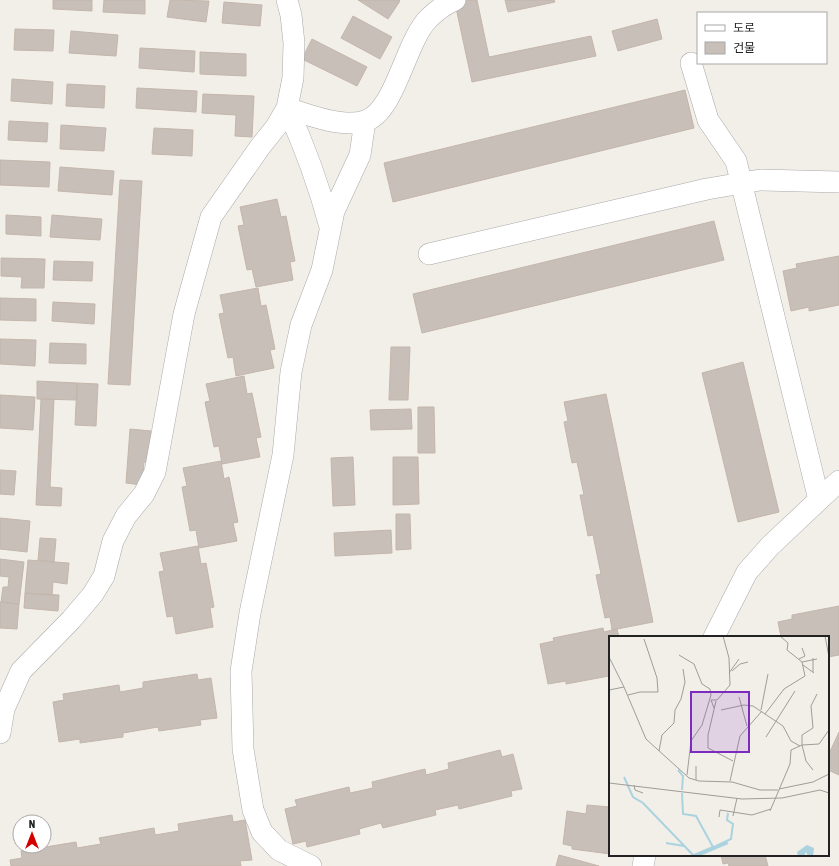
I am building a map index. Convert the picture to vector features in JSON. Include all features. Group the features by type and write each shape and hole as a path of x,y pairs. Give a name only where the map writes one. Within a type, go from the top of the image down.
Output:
{"street":[{"path":"0,733 4,709 21,671 71,620 93,594 104,576 113,541 126,516 144,494 155,472 184,314 211,218 260,147 276,127 287,108 293,78 294,43 291,15 287,0"},
{"path":"287,108 311,116 342,123 365,121 381,110 415,38 428,20 455,0"},
{"path":"691,64 708,120 736,161 743,183 818,500"},
{"path":"287,108 302,141 318,184 330,230"},
{"path":"311,866 279,850 262,832 253,810 243,749 241,671 250,613 283,455 292,372 300,331 322,270 334,211 360,155 365,121"},
{"path":"429,254 707,189 760,180 839,182"},
{"path":"715,636 747,572 770,546 839,481"},
{"path":"642,866 645,856"}],"building":[{"path":"53,0 92,0 92,11 53,9"},
{"path":"104,0 145,0 145,14 103,12"},
{"path":"170,0 209,1 206,22 167,17"},
{"path":"358,0 399,0 400,1 388,19"},
{"path":"477,0 489,57 591,36 596,56 472,82 455,3"},
{"path":"505,0 554,0 555,2 508,12"},
{"path":"224,2 262,5 260,26 222,23"},
{"path":"353,16 392,37 380,59 341,38"},
{"path":"657,19 662,39 618,51 612,31"},
{"path":"15,29 54,30 53,51 14,50"},
{"path":"71,31 118,35 116,56 69,53"},
{"path":"312,39 367,67 357,86 302,59"},
{"path":"140,48 195,51 194,72 139,68"},
{"path":"200,52 246,54 246,76 200,74"},
{"path":"12,79 53,82 52,104 11,101"},
{"path":"67,84 105,86 104,108 66,106"},
{"path":"137,88 197,91 196,112 136,108"},
{"path":"685,90 694,128 393,202 384,163"},
{"path":"203,94 254,96 252,137 235,136 236,115 202,113"},
{"path":"9,121 48,123 47,142 8,140"},
{"path":"61,125 106,128 104,151 60,149"},
{"path":"154,128 193,130 192,156 152,154"},
{"path":"0,160 50,162 49,187 0,185"},
{"path":"60,167 114,171 112,195 58,191"},
{"path":"120,180 142,181 130,385 108,384"},
{"path":"277,199 281,217 286,216 295,261 290,262 293,280 256,287 252,269 247,270 238,226 244,225 240,207"},
{"path":"6,215 41,217 41,236 6,234"},
{"path":"52,215 102,219 100,240 50,237"},
{"path":"714,221 724,260 422,333 413,294"},
{"path":"839,256 839,305 809,311 809,307 791,311 783,271 797,268 796,264"},
{"path":"1,258 45,259 44,288 21,288 22,277 1,276"},
{"path":"54,261 93,262 92,281 53,280"},
{"path":"258,288 261,306 266,305 275,349 270,350 274,368 236,376 233,357 228,358 219,314 224,313 220,295"},
{"path":"0,298 36,299 36,321 0,320"},
{"path":"53,302 95,304 94,324 52,321"},
{"path":"0,339 36,340 35,366 0,364"},
{"path":"50,343 86,344 86,364 49,363"},
{"path":"391,347 410,347 408,400 389,400"},
{"path":"743,362 779,512 738,522 702,373"},
{"path":"244,376 247,394 252,393 261,437 256,438 260,457 222,464 219,446 214,447 205,402 210,401 206,384"},
{"path":"37,381 77,383 77,400 37,399"},
{"path":"77,383 98,384 96,426 75,425"},
{"path":"606,394 653,622 612,630 610,617 605,618 596,575 601,574 593,535 588,536 580,495 584,495 577,462 572,463 564,422 568,421 564,402"},
{"path":"0,395 35,397 33,430 0,428"},
{"path":"41,399 54,399 50,487 62,488 61,506 36,505"},
{"path":"418,407 434,407 435,453 418,453"},
{"path":"411,409 412,429 371,430 370,410"},
{"path":"130,429 151,431 148,462 144,462 142,485 126,483"},
{"path":"353,457 355,505 333,506 331,458"},
{"path":"393,457 418,457 419,504 393,505"},
{"path":"221,461 224,479 229,477 238,522 233,523 237,541 199,548 196,530 190,531 182,487 187,486 183,468"},
{"path":"0,470 16,471 14,495 0,494"},
{"path":"396,514 410,514 411,549 396,550"},
{"path":"0,518 30,521 27,552 0,549"},
{"path":"391,530 392,553 335,556 334,533"},
{"path":"40,538 56,539 54,562 38,560"},
{"path":"198,546 201,564 206,563 214,607 210,608 213,627 176,634 173,616 167,617 159,572 164,571 160,553"},
{"path":"0,559 24,562 19,604 1,602 3,587 8,587 9,577 0,576"},
{"path":"28,560 69,563 67,584 53,582 52,595 25,593"},
{"path":"25,593 59,595 58,611 24,608"},
{"path":"0,602 19,604 17,629 0,628"},
{"path":"839,606 839,655 829,657 829,636 781,636 778,622 792,619 792,615"},
{"path":"603,628 604,632 617,629 619,636 609,636 609,676 566,684 566,681 548,684 540,644 554,641 553,638"},
{"path":"197,674 198,680 211,678 217,718 200,720 201,725 159,731 158,727 123,733 123,737 80,743 80,739 59,742 53,702 64,700 63,694 119,685 120,692 143,688 143,682"},
{"path":"839,732 839,775 829,770 829,754"},
{"path":"500,750 502,757 513,754 522,789 511,791 512,796 459,809 458,805 435,810 436,815 383,828 381,823 359,829 360,834 307,847 306,841 293,844 285,809 297,806 295,800 349,787 350,793 373,788 372,782 425,769 426,775 449,769 448,763"},
{"path":"587,805 609,807 609,854 572,849 572,846 563,844 567,811 586,814"},
{"path":"232,815 233,822 245,820 252,860 240,861 241,866 11,866 10,860 22,858 21,854 52,854 52,846 76,842 77,848 101,844 99,838 154,828 155,835 179,831 178,824"},
{"path":"559,855 599,866 556,866"},
{"path":"721,856 765,856 768,866 729,866 728,863 723,864"}]}
